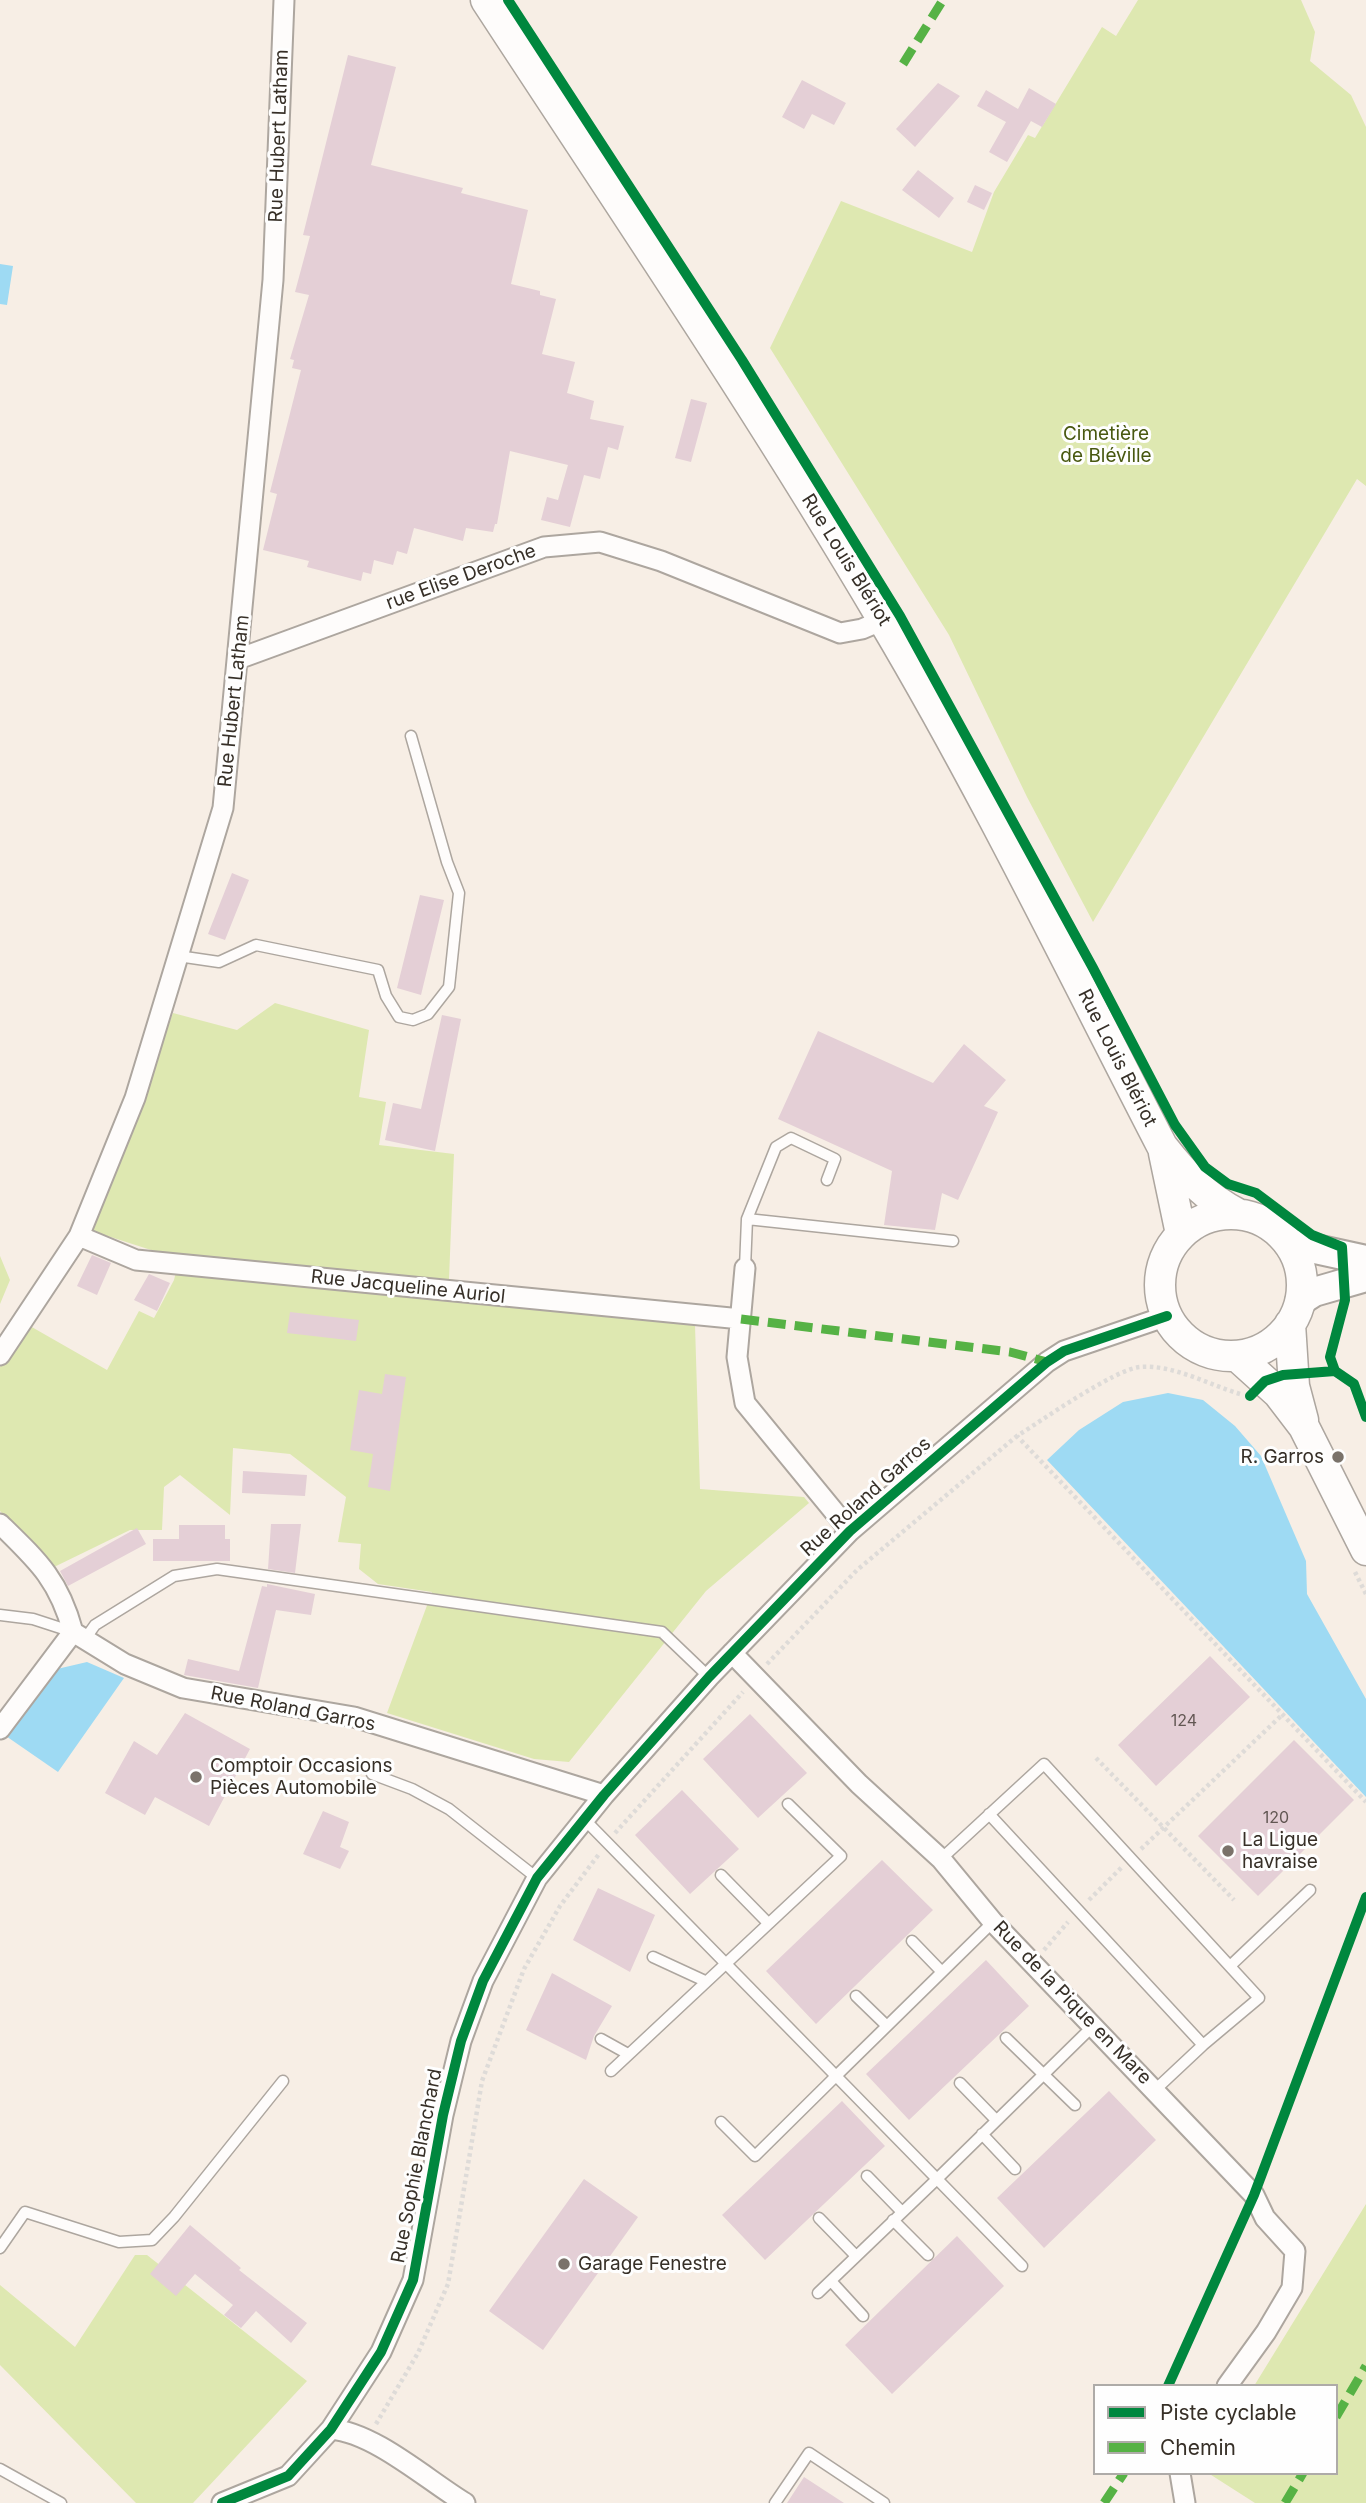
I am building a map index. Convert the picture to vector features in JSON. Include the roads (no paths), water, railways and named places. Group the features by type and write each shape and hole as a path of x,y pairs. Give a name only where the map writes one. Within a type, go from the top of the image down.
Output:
{"main road":[{"name":"Rue Louis Blériot","path":"486,0 727,369 883,620 972,779 1162,1146 1193,1184 1214,1202 1238,1214"},
{"name":"Rue Louis Blériot","path":"1162,1146 1181,1234"},
{"path":"1304,1427 1294,1386 1295,1313 1302,1281 1298,1261 1288,1243 1275,1229 1257,1219 1238,1214 1218,1215 1199,1221 1181,1234 1167,1252 1160,1273 1160,1295 1167,1317 1188,1343 1203,1351 1237,1356 1267,1346 1295,1313 1314,1292 1366,1277"},
{"path":"1288,1243 1366,1260"},
{"path":"1237,1356 1278,1393 1304,1427 1366,1550"}],"street":[{"name":"Rue Hubert Latham","path":"0,1355 79,1236 135,1098 223,808 273,280 284,0"},
{"name":"rue Elise Deroche","path":"238,659 544,547 600,542 661,561 840,633 862,629 883,620"},
{"name":"Rue Jacqueline Auriol","path":"79,1236 136,1260 741,1320"},
{"path":"745,1268 737,1357 745,1403 850,1531"},
{"name":"Rue Roland Garros","path":"79,1635 125,1664 183,1688 354,1717 604,1795 709,1677 850,1531 1047,1362 1064,1351 1167,1317"},
{"path":"0,1524 41,1564 64,1599 79,1635 0,1729"},
{"name":"Rue de la Pique en Mare","path":"732,1653 859,1784 941,1859 993,1922 1254,2195 1265,2218 1295,2251 1292,2288 1266,2332 1228,2384"},
{"name":"Rue Sophie Blanchard","path":"222,2503 288,2476 331,2430 381,2352 413,2280 443,2115 461,2041 483,1981 537,1878 604,1795"},
{"path":"331,2430 346,2431 368,2442 465,2503"},
{"path":"1180,2475 1185,2503"}],"lane":[{"path":"178,956 219,962 256,945 378,970 387,996 399,1017 413,1020 428,1014 449,987 459,893 447,862 411,736"},
{"path":"745,1268 747,1219 776,1147 791,1138 835,1158 827,1180"},
{"path":"747,1219 953,1241"},
{"path":"0,1615 33,1619 79,1635 174,1576 217,1569 662,1632 709,1677"},
{"path":"941,1859 1044,1764 1129,1860 1259,1998 1155,2090"},
{"path":"372,1774 412,1789 449,1809 537,1878"},
{"path":"611,2071 841,1856 788,1804"},
{"path":"989,1814 1203,2045"},
{"path":"585,1820 1022,2266"},
{"path":"721,1875 768,1923"},
{"path":"1230,1966 1310,1890"},
{"path":"721,2122 755,2156 993,1922"},
{"path":"912,1941 942,1972"},
{"path":"653,1957 705,1981"},
{"path":"856,1996 887,2026"},
{"path":"818,2293 1094,2025"},
{"path":"1006,2038 1075,2105"},
{"path":"601,2039 628,2054"},
{"path":"0,2248 25,2212 119,2242 152,2240 174,2217 283,2081"},
{"path":"960,2083 996,2120"},
{"path":"982,2134 1016,2169"},
{"path":"867,2176 902,2212"},
{"path":"819,2218 856,2256"},
{"path":"893,2220 928,2255"},
{"path":"831,2281 863,2316"},
{"path":"775,2503 809,2453 884,2503"},
{"path":"0,2469 61,2503"}],"water":[{"path":"0,264 13,266 7,305 0,304"},
{"path":"1168,1393 1203,1400 1235,1426 1261,1456 1306,1561 1307,1594 1366,1699 1366,1797 1047,1460 1079,1430 1123,1402"},
{"path":"87,1662 124,1678 58,1772 3,1734 57,1669"}],"place":[{"name":"R. Garros","path":"1338,1457"},
{"name":"Comptoir Occasions Pièces Automobile","path":"196,1777"},
{"name":"La Ligue havraise","path":"1228,1851"},
{"name":"Garage Fenestre","path":"564,2264"}],"park label":[{"name":"Cimetière de Bléville","path":"1106,445"}]}
